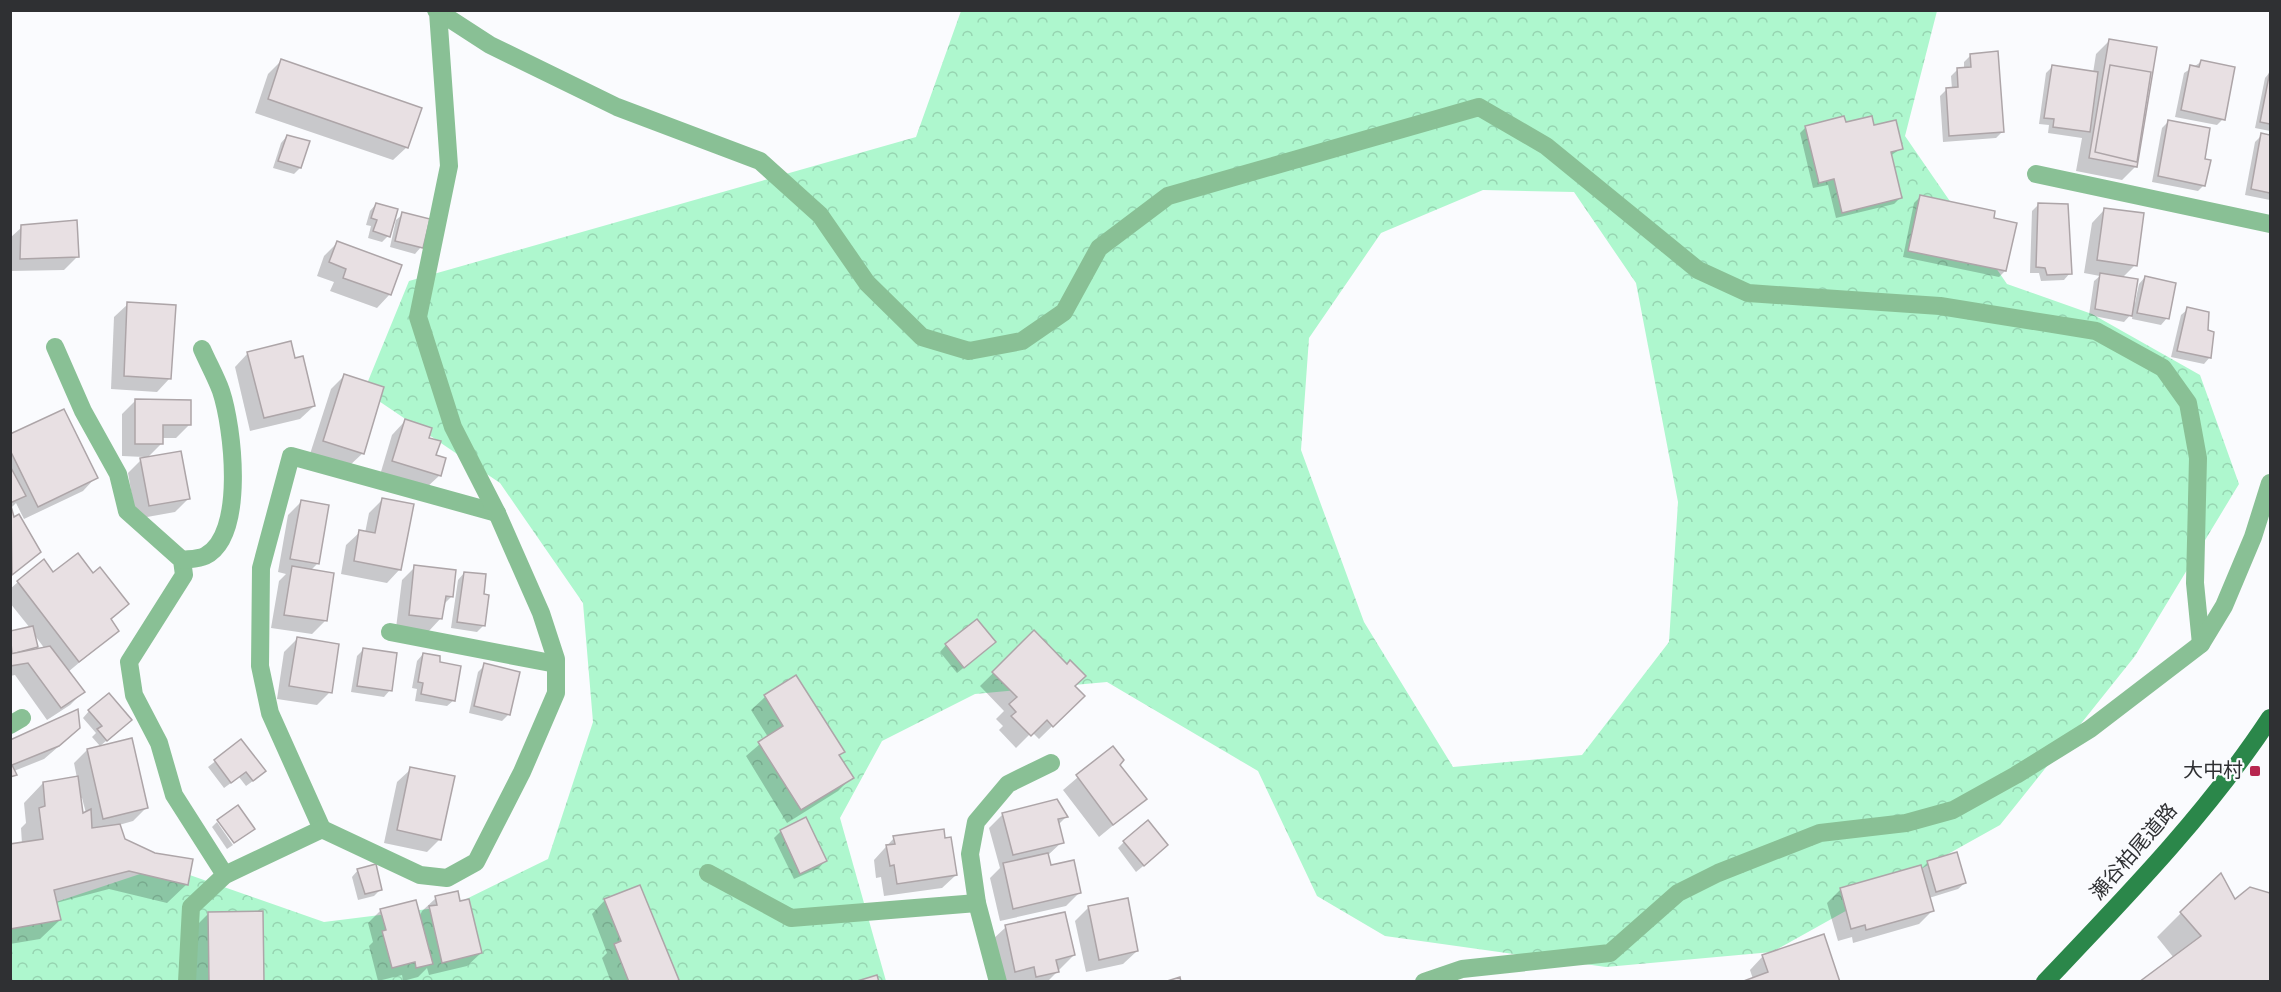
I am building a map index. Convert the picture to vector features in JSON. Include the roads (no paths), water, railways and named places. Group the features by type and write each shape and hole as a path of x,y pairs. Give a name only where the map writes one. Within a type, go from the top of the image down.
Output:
{"main road":[{"name":"瀬谷柏尾道路","path":"2049,980 2236,770 2271,718"}],"street":[{"path":"437,11 448,166 418,317 453,427 497,513 541,613 556,664 556,693 522,772 476,862 447,878 420,875 322,829 270,713 260,666 261,568 291,456 497,513"},
{"path":"437,11 490,45 617,107 760,161 820,215 867,283 922,337 969,351 1023,341 1064,312 1099,248 1168,196 1479,107 1546,146 1698,270 1748,292 1940,306 2096,331 2163,368 2188,403 2198,458 2195,583 2201,644"},
{"path":"2036,174 2271,224"},
{"path":"55,347 83,411 118,474 127,511 182,560 184,574 129,662 134,695 159,743 174,795 225,875"},
{"path":"182,560 205,556 218,545 233,495 230,430 221,392 202,350"},
{"path":"1424,981 1462,969 1610,953 1678,893 1718,873 1820,833 1906,823 1953,810 2090,729 2201,644 2224,606 2253,537 2271,483"},
{"path":"390,632 556,664"},
{"path":"998,981 976,903 970,854 976,822 1008,784 1051,763"},
{"path":"187,981 191,907 225,875 322,829"},
{"path":"708,873 791,918 976,903"}],"place":[{"name":"大中村","path":"2255,771"}]}
